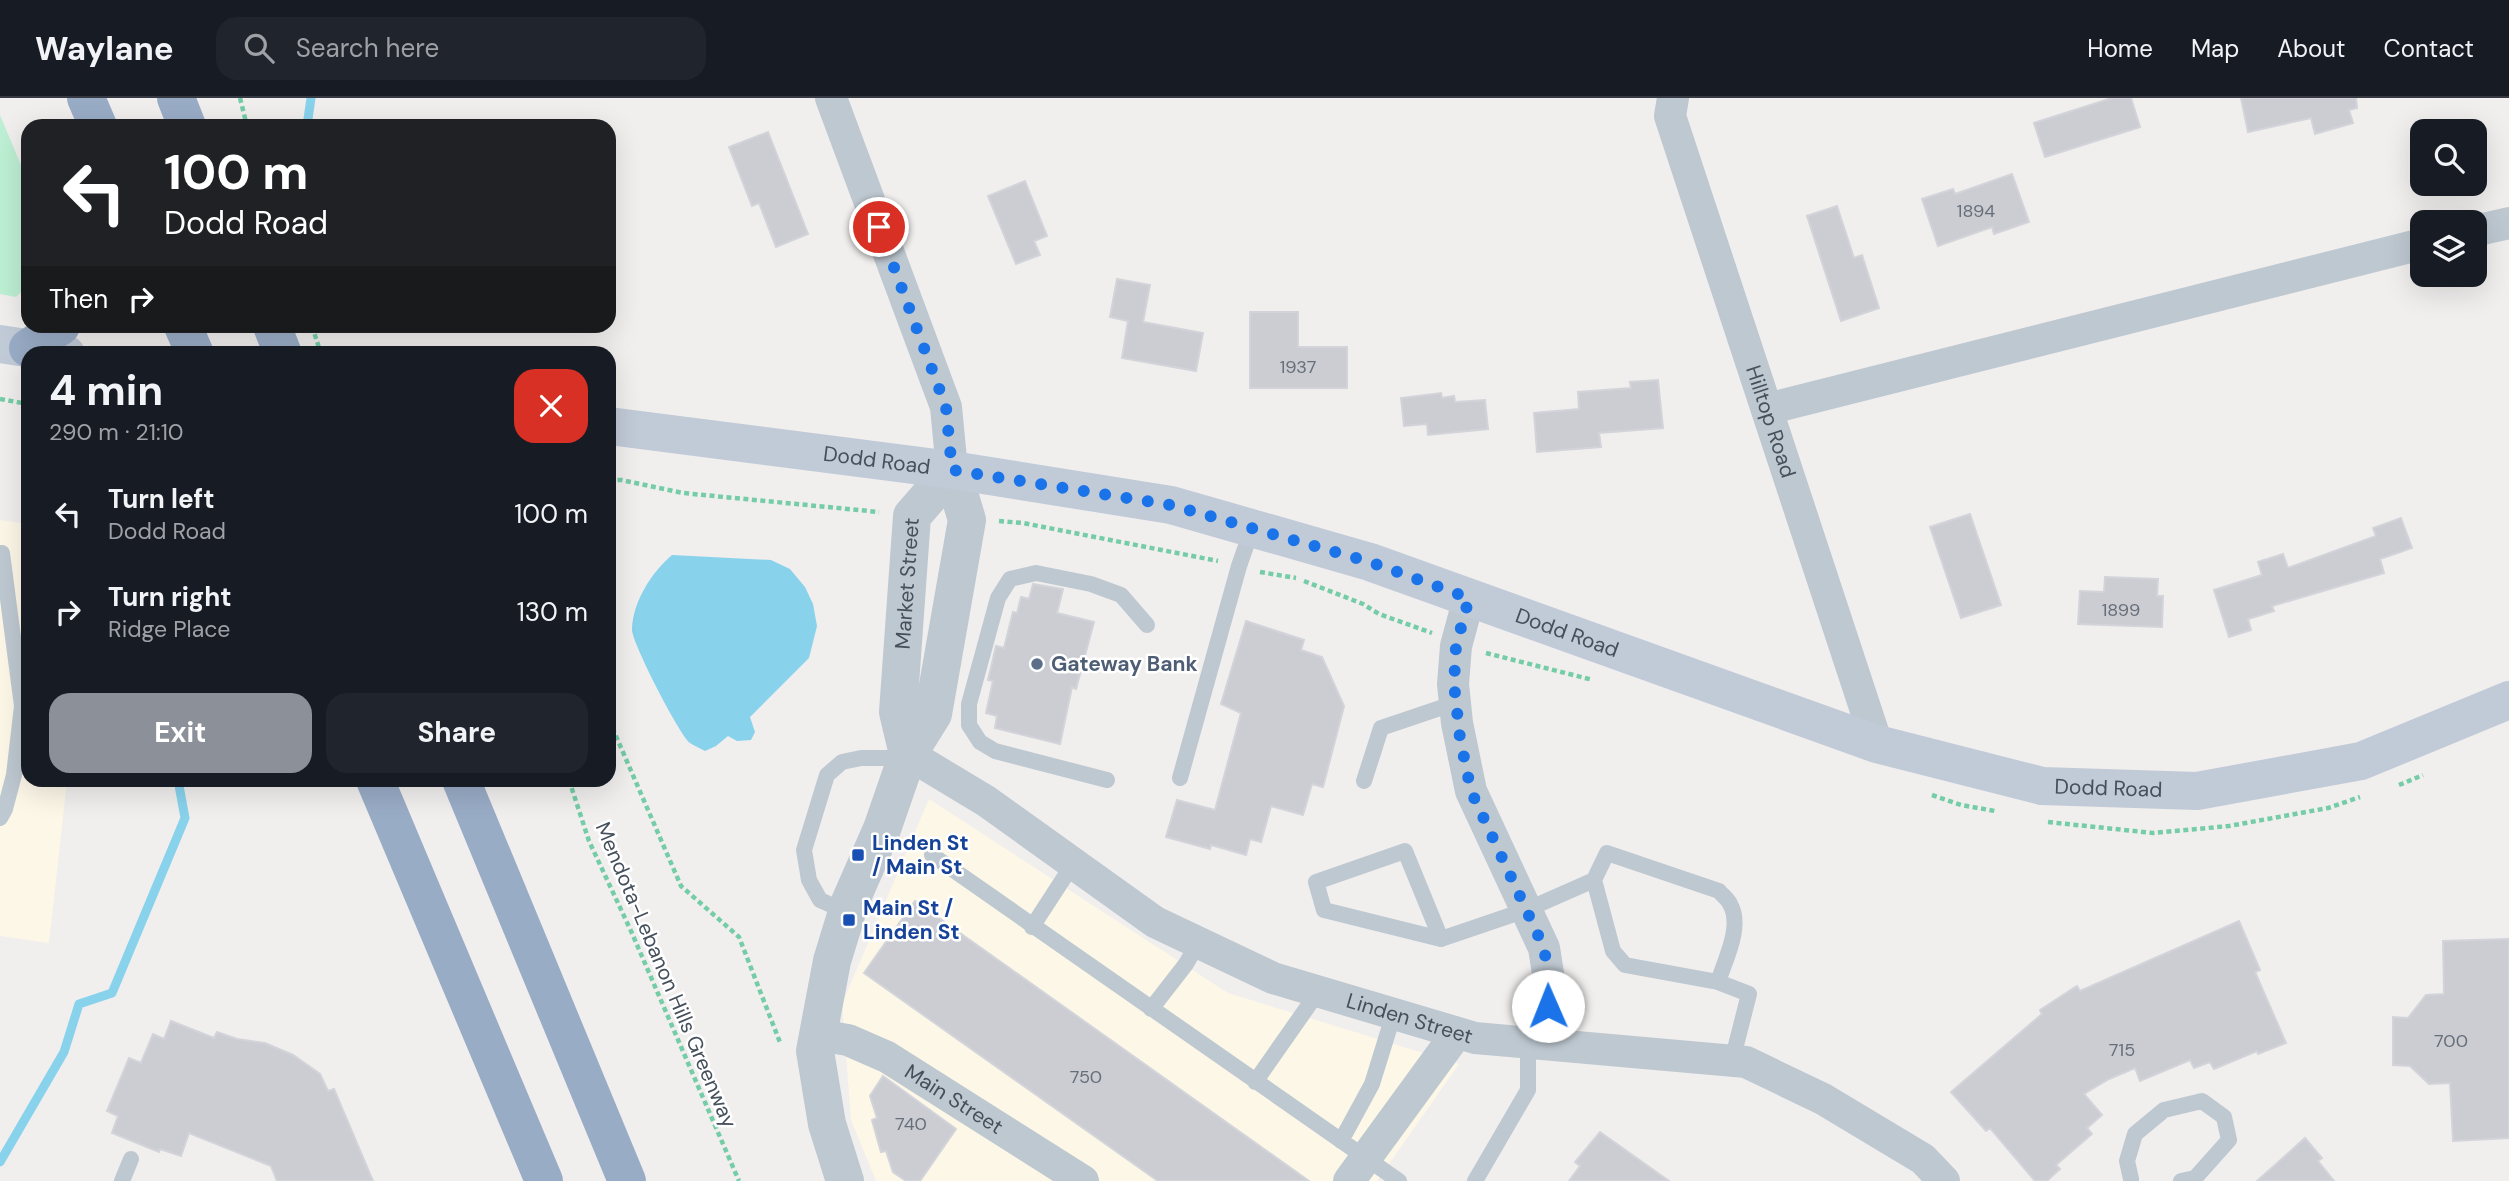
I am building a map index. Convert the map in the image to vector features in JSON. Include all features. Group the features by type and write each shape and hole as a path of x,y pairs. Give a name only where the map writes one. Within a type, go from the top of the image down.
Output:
{"highway":[{"path":"86,98 95,119"},
{"path":"176,98 184,119"},
{"path":"14,346 45,333"},
{"path":"378,787 544,1181"},
{"path":"464,787 627,1181"}],"main road":[{"name":"Dodd Road","path":"616,427 952,470 1171,505 1370,562 1877,744 2042,786 2197,791 2361,761 2509,700"}],"street":[{"path":"831,98 946,407 952,470"},
{"name":"Hilltop Road","path":"1673,98 1670,116 1877,744"},
{"path":"2487,228 2509,223"},
{"path":"1767,409 2410,247"},
{"name":"Market Street","path":"908,756 898,712 912,516 952,470"},
{"name":"Market Street","path":"845,1181 827,1124 815,1051 832,961 847,912 882,829 908,756 933,713 967,520 952,470"},
{"path":"1469,598 1456,646 1454,684 1457,723 1471,791 1544,948 1550,986 1536,1044"},
{"name":"Linden Street","path":"908,756 986,801 1155,922 1273,978 1475,1038 1746,1062 1823,1099 1923,1159 1944,1181"},
{"path":"1352,1160 1457,1033"},
{"name":"Main Street","path":"818,1035 848,1040 887,1057 1083,1181"}],"lane":[{"path":"1180,778 1239,566 1252,529"},
{"path":"1,553 21,699"},
{"path":"1107,780 996,751 980,742 969,725 969,704 998,598 1010,579 1036,573 1091,584 1121,595 1147,625"},
{"path":"1364,781 1381,727 1455,703"},
{"path":"0,818 5,809 13,775 21,714"},
{"path":"847,912 820,900 809,880 804,850 827,775 842,762 861,758 908,756"},
{"path":"1441,939 1405,851 1316,882 1324,910 1441,939 1526,910 1594,880 1607,853 1719,891 1730,904 1735,918 1733,936 1718,982"},
{"path":"933,855 1255,1082 1352,1160 1399,1181"},
{"path":"1032,927 1073,864"},
{"path":"1594,880 1613,951 1625,965 1718,982 1749,994 1732,1061"},
{"path":"1151,1010 1186,964 1198,943"},
{"path":"1255,1082 1318,992"},
{"path":"1352,1160 1394,1013"},
{"path":"1475,1181 1528,1090 1536,1044"},
{"path":"2133,1180 2127,1161 2135,1133 2164,1110 2202,1101 2224,1117 2229,1140 2195,1178 2180,1181"},
{"path":"122,1181 131,1159"}],"path":[{"path":"240,98 245,119"},
{"path":"0,399 21,403"},
{"path":"616,480 683,493 875,512"},
{"path":"988,520 1023,523 1239,566 1271,576 1298,578 1363,604 1379,614 1425,630"},
{"path":"616,736 681,887 738,937 782,1048"},
{"name":"Mendota-Lebanon Hills Greenway","path":"571,787 589,841 739,1181"}],"shaded area":[{"path":"0,520 21,523 21,787 66,787 49,943 0,936"},
{"path":"929,799 1228,993 1459,1064 1377,1181 876,1181 851,1120 842,1004"}],"green space":[{"path":"0,115 21,165 21,292 16,297 0,294"}],"water":[{"path":"672,555 771,560 790,569 805,587 813,604 817,626 809,658 750,717 755,732 751,740 737,741 728,736 705,751 690,743 667,706 639,651 632,629 636,608 657,570"}],"building":[{"path":"2112,98 2131,98 2140,127 2045,157 2034,123"},
{"path":"2241,98 2356,98 2357,108 2349,110 2353,123 2315,134 2311,118 2248,132"},
{"path":"768,132 808,234 776,247 759,203 752,206 729,147"},
{"path":"2012,174 2029,222 1994,234 1992,227 1938,246 1922,199 1953,189 1955,194"},
{"path":"1025,181 1047,236 1034,241 1040,255 1016,264 988,196"},
{"path":"1837,206 1854,258 1862,255 1879,308 1841,321 1807,216"},
{"path":"1117,279 1150,285 1143,322 1203,333 1196,371 1122,358 1128,321 1110,317"},
{"path":"1250,312 1298,312 1298,347 1347,347 1347,388 1250,388"},
{"path":"1658,380 1663,428 1599,433 1601,447 1537,452 1534,413 1579,409 1578,392 1631,388 1630,382"},
{"path":"1441,393 1442,398 1454,396 1455,402 1485,400 1488,429 1428,435 1427,424 1404,426 1401,398"},
{"path":"1970,514 2001,605 1961,618 1930,527"},
{"path":"2401,518 2412,548 2380,559 2384,573 2272,606 2274,611 2248,619 2251,630 2229,637 2214,590 2262,575 2258,562 2283,554 2288,568 2376,536 2373,528"},
{"path":"2105,577 2158,579 2157,596 2163,596 2162,627 2078,624 2080,591 2104,592"},
{"name":"Gateway Bank","path":"1033,584 1063,589 1057,613 1094,622 1076,689 1072,687 1060,744 995,728 997,716 986,713 993,681 988,680 996,646 1004,648 1013,612 1017,613 1021,597 1029,599"},
{"path":"1246,621 1304,640 1301,650 1322,657 1344,706 1323,787 1312,784 1303,815 1271,806 1261,842 1250,839 1246,855 1166,837 1177,800 1215,810 1241,713 1221,704"},
{"path":"915,901 1309,1181 1158,1181 864,973"},
{"path":"2239,921 2260,970 2255,972 2286,1043 2258,1054 2257,1051 2214,1069 2210,1062 2194,1068 2190,1060 2140,1081 2135,1068 2109,1079 2084,1094 2102,1115 2087,1128 2092,1134 2056,1165 2060,1169 2047,1181 2035,1181 1990,1128 1986,1131 1951,1092 2042,1014 2040,1010 2077,986 2080,991"},
{"path":"2509,939 2509,1138 2453,1141 2450,1083 2429,1084 2410,1066 2393,1065 2393,1017 2408,1018 2426,995 2444,994 2443,941"},
{"path":"171,1021 214,1038 217,1032 237,1039 265,1043 293,1055 320,1074 328,1091 334,1089 373,1181 277,1181 271,1166 189,1133 181,1156 160,1149 159,1152 112,1133 118,1116 107,1111 129,1058 141,1063 153,1034 164,1039"},
{"path":"883,1076 956,1129 920,1181 906,1181 893,1172 886,1151 881,1152 872,1120 877,1118 870,1096"},
{"path":"1600,1132 1669,1181 1569,1181 1580,1166 1575,1162"},
{"path":"2305,1138 2322,1158 2318,1161 2334,1181 2257,1181"}],"waterway":[{"path":"308,119 311,98"},
{"path":"0,1162 64,1052 79,1004 112,993 185,818 179,787"}],"place":[{"name":"Gateway Bank","path":"1037,664"},
{"name":"Linden St / Main St","path":"858,855"},
{"name":"Main St / Linden St","path":"849,920"}],"route":[{"path":"879,227 946,407 952,470 1171,505 1370,562 1469,598 1456,646 1454,684 1457,723 1471,791 1544,948 1550,986 1548,1006"}]}
